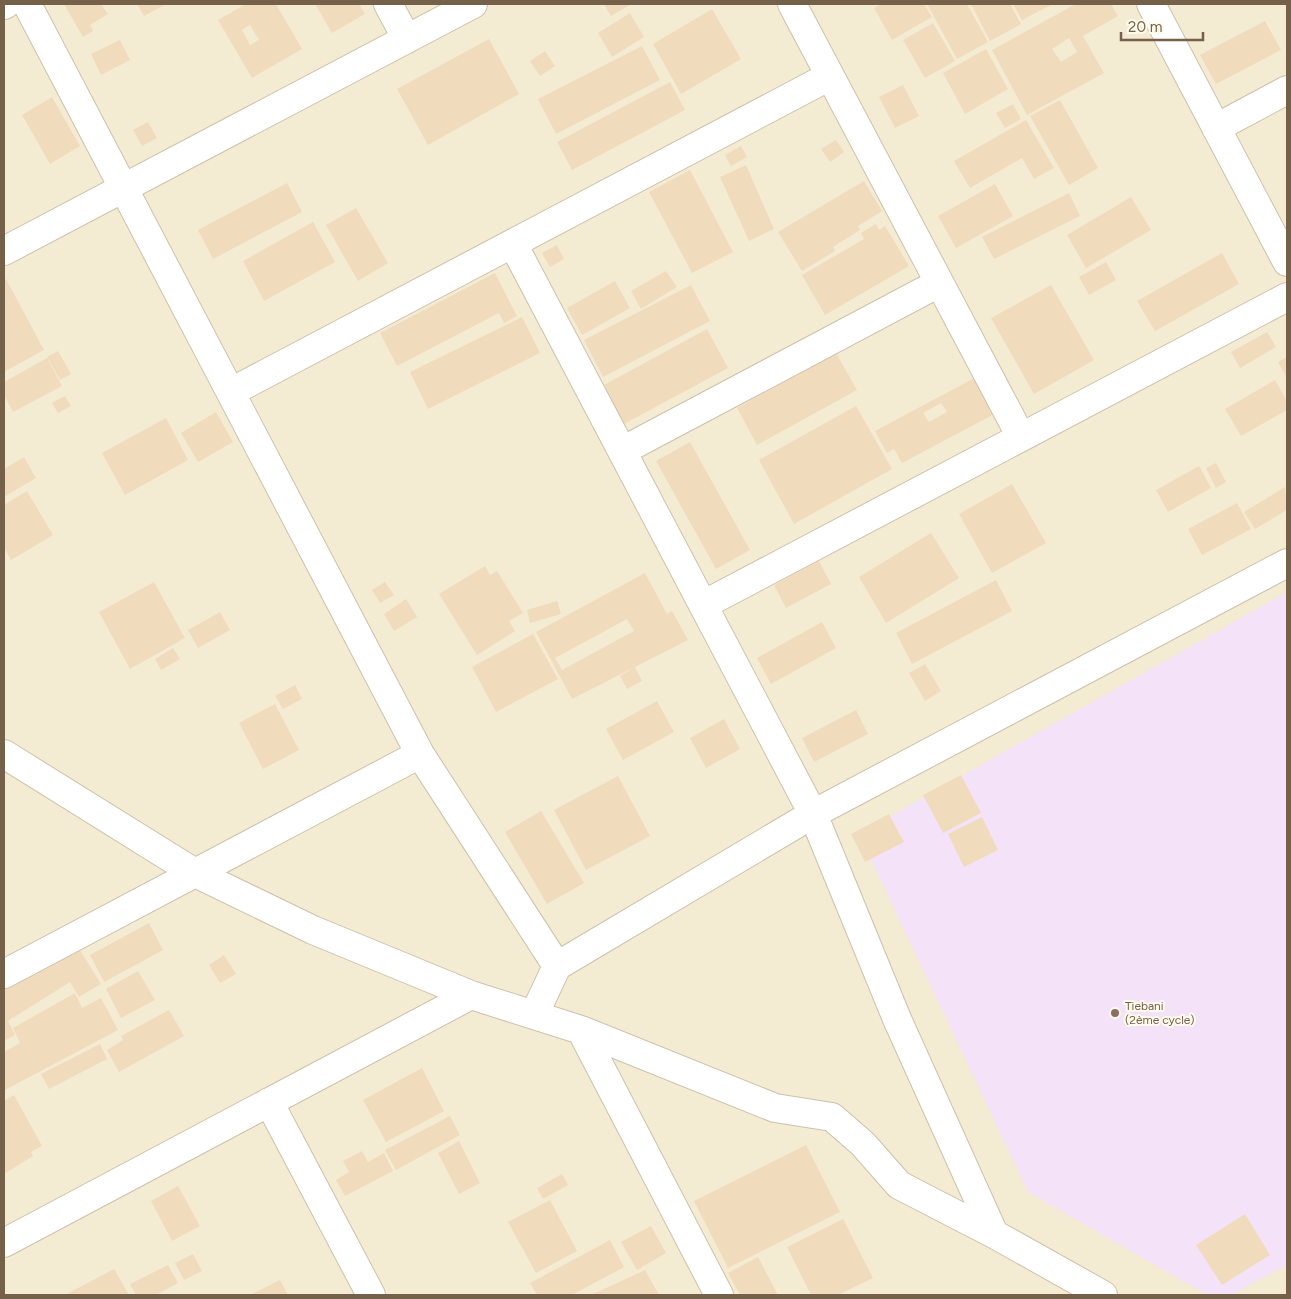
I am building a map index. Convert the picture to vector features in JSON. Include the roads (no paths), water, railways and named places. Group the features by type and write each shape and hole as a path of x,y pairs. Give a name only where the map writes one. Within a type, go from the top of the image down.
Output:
{"street":[{"path":"27,4 420,754 557,966"},
{"path":"388,4 406,39"},
{"path":"4,252 473,4"},
{"path":"792,4 1021,437"},
{"path":"1151,4 1287,262"},
{"path":"231,392 830,76"},
{"path":"1216,128 1287,90"},
{"path":"513,244 813,814 897,1019 994,1234"},
{"path":"622,450 939,283"},
{"path":"703,605 1287,296"},
{"path":"534,1015 557,966 813,814 1287,563"},
{"path":"4,754 195,873 313,930 471,995 581,1030 775,1108 832,1118 863,1144 899,1185 994,1234 1103,1295"},
{"path":"4,974 420,754"},
{"path":"4,1243 471,995"},
{"path":"581,1030 719,1295"},
{"path":"269,1102 371,1295"}],"place":[{"name":"Tiebani (2ème cycle)","path":"1115,1013"}]}
